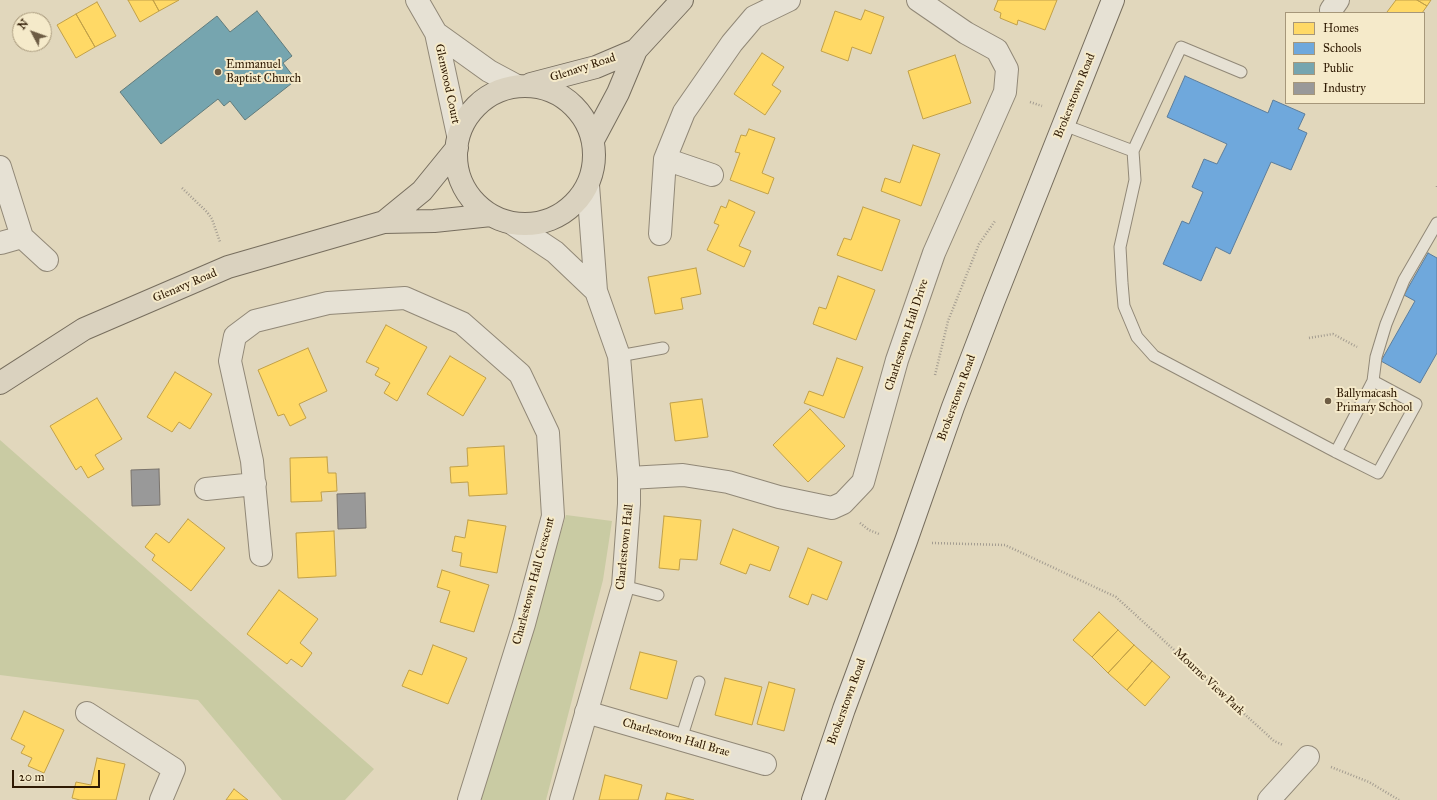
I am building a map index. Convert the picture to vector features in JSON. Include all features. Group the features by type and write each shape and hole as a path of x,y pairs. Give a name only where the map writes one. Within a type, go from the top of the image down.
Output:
{"main road":[{"name":"Glenavy Road","path":"594,140 618,93 636,50 682,0"},
{"name":"Glenavy Road","path":"523,85 596,67 636,50"},
{"path":"523,85 552,90 571,101 586,119 594,140 595,162 588,185 576,203 557,217 536,224 513,224 491,216 473,201 461,181 455,158 457,142 469,114 485,97 507,87 523,85"},
{"name":"Glenavy Road","path":"384,222 422,191 457,142"},
{"name":"Glenavy Road","path":"0,383 84,329 228,267 384,222 434,221 491,216"}],"street":[{"name":"Glenwood Court","path":"417,0 436,32 457,142"},
{"path":"660,234 665,159 684,112 732,43 754,17 789,0"},
{"name":"Charlestown Hall Drive","path":"629,478 683,475 728,482 779,497 832,508 843,503 864,482 897,360 934,253 1005,92 1007,70 997,50 966,33 918,0"},
{"name":"Brokerstown Road","path":"813,800 844,709 906,541 955,400 1113,0"},
{"name":"Glenwood Court","path":"436,32 489,71 523,85"},
{"path":"665,159 712,175"},
{"path":"0,167 22,236 47,260"},
{"name":"Charlestown Hall","path":"561,800 623,586 629,504 629,478 619,356 596,291 588,185"},
{"name":"Charlestown Hall","path":"513,224 555,252 596,291"},
{"path":"1,243 22,236"},
{"name":"Charlestown Hall Crescent","path":"261,555 252,461 230,361 235,336 255,321 328,303 405,298 462,323 520,374 548,433 553,516 524,624 469,800"},
{"path":"206,489 255,484"},
{"name":"Charlestown Hall Brae","path":"586,712 765,764"},
{"path":"87,713 174,769 161,800"},
{"path":"1269,800 1308,757"}],"lane":[{"path":"1242,72 1181,47 1133,151 1135,180 1120,247 1124,306 1137,337 1154,356 1378,473 1416,404 1373,381"},
{"path":"1064,125 1133,151"},
{"path":"1336,452 1373,381 1376,357 1386,324 1404,280 1437,223"},
{"path":"619,356 662,348"},
{"path":"623,586 658,595"},
{"path":"681,739 699,682"}],"path":[{"path":"182,188 207,212 212,219 228,267"},
{"path":"1309,338 1333,334 1376,357"},
{"name":"Mourne View Park","path":"906,541 1005,545 1116,597 1274,741 1308,757 1369,782 1399,800"}],"green space":[{"path":"0,440 374,769 345,800 282,800 198,700 0,675"},
{"path":"566,515 612,521 603,580 546,800 482,800 482,794"}],"building: Homes":[{"path":"128,0 153,0 159,11 140,22"},
{"path":"153,0 179,0 159,11"},
{"path":"998,0 1057,0 1045,30 1018,20 1017,25 1000,18 1001,13 994,10"},
{"path":"1396,0 1417,0 1427,6 1423,12 1387,12"},
{"path":"1417,0 1431,0 1427,6"},
{"path":"97,2 116,36 95,47 76,14"},
{"path":"865,10 884,17 871,54 852,47 848,61 821,51 835,11 861,20"},
{"path":"76,14 95,47 76,58 57,25"},
{"path":"762,53 784,67 772,85 781,91 765,115 734,94"},
{"path":"955,55 971,103 923,119 908,71"},
{"path":"749,129 775,138 762,173 774,178 768,194 730,180 740,153 735,152 741,135 746,136"},
{"path":"913,145 940,154 921,206 881,191 885,178 900,183"},
{"path":"729,200 755,212 739,246 751,251 744,267 707,250 719,225 714,223 721,206 726,208"},
{"path":"863,207 900,220 882,271 837,255 844,238 851,240"},
{"path":"696,268 701,294 681,298 683,309 655,314 648,277"},
{"path":"838,276 875,290 856,340 813,324 819,307 826,309"},
{"path":"386,325 427,347 397,401 384,393 390,383 375,375 379,368 366,362"},
{"path":"308,348 327,391 299,404 306,418 290,426 284,414 278,416 258,370"},
{"path":"450,356 486,378 463,416 427,394"},
{"path":"837,358 863,367 844,418 804,403 809,391 823,396"},
{"path":"175,372 212,394 190,429 179,422 172,432 147,417"},
{"path":"97,398 122,439 95,455 104,469 88,478 81,466 76,470 50,426"},
{"path":"702,399 708,437 675,441 670,403"},
{"path":"810,409 845,446 808,482 773,445"},
{"path":"504,446 507,494 469,496 468,482 451,483 450,467 468,466 467,448"},
{"path":"327,457 328,473 336,473 337,491 321,492 322,501 291,502 290,458"},
{"path":"664,516 701,520 697,560 680,559 679,570 659,568"},
{"path":"188,519 225,548 191,591 152,560 155,555 145,547 156,533 169,543"},
{"path":"468,520 506,526 497,573 460,566 462,553 452,551 455,536 465,538"},
{"path":"733,529 779,547 770,571 750,564 746,574 720,564"},
{"path":"334,531 336,576 298,578 296,533"},
{"path":"808,548 842,562 827,600 812,594 808,605 789,597"},
{"path":"442,570 489,585 474,632 440,622 450,591 437,587"},
{"path":"279,590 318,619 300,643 312,653 302,667 291,659 287,664 247,634"},
{"path":"1099,612 1118,630 1092,657 1073,640"},
{"path":"1118,630 1134,645 1108,673 1092,657"},
{"path":"433,645 467,658 448,704 402,686 409,670 422,675"},
{"path":"1134,645 1152,661 1127,690 1108,673"},
{"path":"640,652 677,661 667,699 630,689"},
{"path":"1152,661 1170,677 1145,706 1127,690"},
{"path":"725,678 762,687 752,725 715,715"},
{"path":"769,682 795,689 784,731 757,724"},
{"path":"24,711 64,730 44,773 28,766 32,758 21,753 25,746 11,739"},
{"path":"97,758 125,764 116,800 80,800 72,798 76,782 91,785"},
{"path":"605,775 642,785 638,800 599,800"},
{"path":"234,789 248,800 226,800"},
{"path":"667,793 694,800 665,800"}],"building: Schools":[{"path":"1185,76 1268,113 1273,100 1305,114 1298,129 1307,133 1291,170 1271,162 1230,254 1216,247 1201,281 1163,264 1182,221 1189,224 1203,192 1192,187 1204,159 1217,164 1227,144 1167,117"},
{"path":"1428,253 1437,258 1437,353 1420,383 1381,361 1415,301 1404,295"}],"building: Public":[{"name":"Emmanuel Baptist Church","path":"257,11 292,56 283,63 296,80 245,120 230,101 224,106 218,99 161,144 120,92 217,16 230,32"}],"building: Industry":[{"path":"159,469 160,505 132,506 131,470"},
{"path":"365,493 366,528 338,529 337,494"}],"place":[{"name":"Emmanuel Baptist Church","path":"218,72"},
{"name":"Ballymacash Primary School","path":"1328,401"}]}
